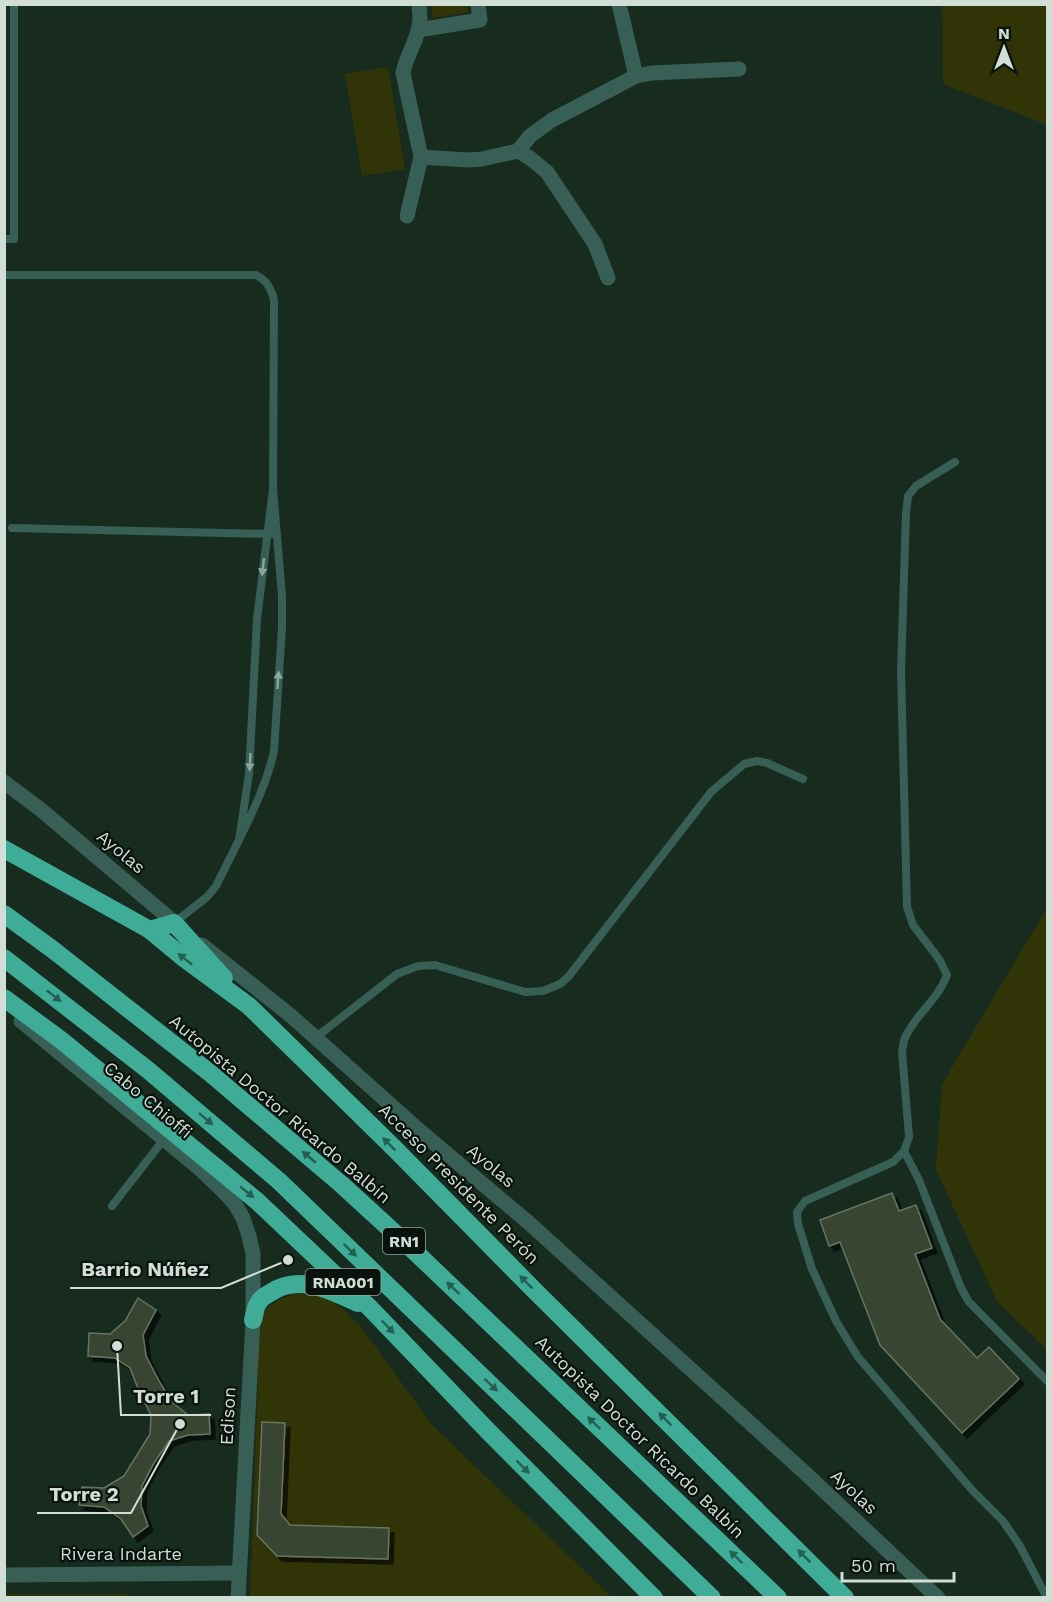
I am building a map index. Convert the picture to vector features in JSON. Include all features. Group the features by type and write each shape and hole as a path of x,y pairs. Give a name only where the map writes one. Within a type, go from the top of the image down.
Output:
{"highway":[{"name":"Acceso Presidente Perón","path":"4,849 150,930 249,1006 845,1598"},
{"name":"Autopista Doctor Ricardo Balbín","path":"4,914 210,1073 341,1184 778,1598"},
{"path":"150,930 174,923 249,1006"},
{"name":"RN1","path":"4,958 148,1070 279,1181 712,1598"},
{"name":"RNA001","path":"4,998 61,1040 257,1201 370,1308 654,1598"},
{"path":"253,1320 258,1302 275,1289 289,1284 318,1286 370,1308"}],"street":[{"path":"407,216 421,157 403,73 405,61 418,30 419,4"},
{"path":"418,30 480,20 478,4"},
{"path":"619,4 636,76"},
{"path":"421,157 482,159 518,150 530,136 552,120 636,76 652,73 739,69"},
{"path":"518,150 547,172 595,244 608,278"},
{"name":"Ayolas","path":"4,782 40,809 174,923 246,980 529,1223 803,1471 938,1598"},
{"name":"Cabo Chioffi","path":"4,1009 32,1029 200,1169 235,1204 249,1236"},
{"name":"Edison","path":"238,1598 253,1320 253,1254 249,1236"},
{"name":"Rivera Indarte","path":"4,1575 239,1573"}],"lane":[{"path":"4,239 14,239 14,4"},
{"path":"4,275 256,275 271,287 274,300 273,489 282,596 274,751 259,799 216,886 207,897 174,923"},
{"path":"955,462 916,486 908,496 901,671 907,907 913,925 939,959 947,975 943,986 909,1030 905,1039 902,1052 909,1137 904,1151 893,1162 805,1201 797,1212 798,1224 812,1269 836,1321 858,1357 973,1491 1003,1521 1020,1546 1047,1598"},
{"path":"239,840 249,774 257,620 273,489"},
{"path":"12,528 277,534"},
{"path":"315,1038 397,974 418,966 435,965 525,992 543,991 560,984 569,976 711,792 744,764 758,761 767,763 803,778"},
{"path":"112,1206 164,1139"},
{"path":"904,1151 919,1180 961,1288 969,1302 1047,1382"}],"green space":[{"path":"431,5 467,5 468,12 433,18"},
{"path":"942,5 1047,5 1047,125 943,84"},
{"path":"388,67 405,169 362,176 345,74"},
{"path":"1047,908 1047,1350 997,1301 936,1170 942,1084"},
{"path":"296,1293 328,1298 344,1310 376,1347 432,1425 612,1597 250,1598 258,1379 257,1329 264,1312 271,1305"},
{"path":"5,1594 126,1594 126,1597 5,1598"}],"building":[{"path":"892,1193 899,1211 916,1205 932,1248 915,1254 940,1319 977,1358 989,1347 1019,1379 962,1433 880,1345 840,1242 829,1246 820,1220"},
{"path":"138,1298 156,1310 143,1335 146,1356 159,1381 172,1402 188,1415 209,1414 210,1434 188,1435 169,1441 142,1486 141,1506 148,1526 133,1537 121,1519 104,1507 79,1505 82,1487 104,1488 124,1476 150,1434 151,1415 130,1368 115,1358 88,1356 89,1333 110,1334 125,1321"},
{"path":"262,1422 285,1423 281,1514 290,1525 389,1528 388,1559 277,1556 257,1535"}],"place":[{"name":"Barrio Núñez","path":"288,1260"},
{"name":"Torre 1","path":"117,1346"},
{"name":"Torre 2","path":"180,1424"}]}
